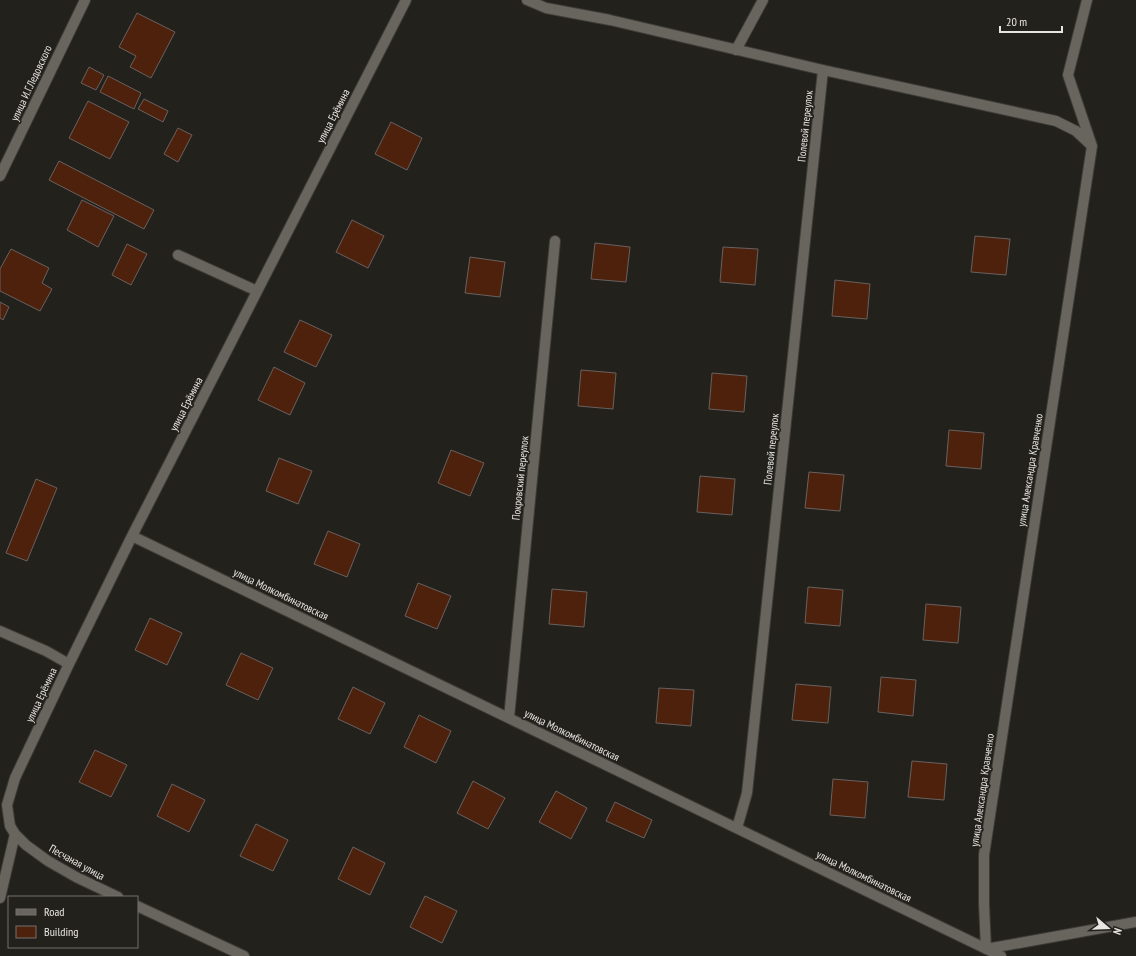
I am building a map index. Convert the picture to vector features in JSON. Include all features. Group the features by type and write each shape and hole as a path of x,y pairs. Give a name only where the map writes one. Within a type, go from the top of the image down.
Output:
{"street":[{"name":"улица И.Г.Ледовского","path":"0,176 85,0"},
{"name":"улица Ерёмина","path":"13,830 7,804 15,778 132,536 406,0"},
{"path":"527,0 546,8 610,20 823,70 1056,121 1076,131 1092,146"},
{"path":"736,50 763,0"},
{"name":"улица Александра Кравченко","path":"986,949 984,855 1092,146 1068,75 1087,0"},
{"name":"Полевой переулок","path":"737,828 747,793 823,70"},
{"name":"Покровский переулок","path":"509,718 555,241"},
{"path":"178,255 257,291"},
{"name":"улица Молкомбинатовская","path":"132,536 1001,956"},
{"path":"0,631 46,651 69,664"},
{"path":"0,898 13,830"},
{"name":"Песчаная улица","path":"13,830 26,845 48,861 76,877 116,896"},
{"path":"138,906 244,956"},
{"path":"986,949 1136,922"}],"building":[{"path":"137,13 175,32 151,78 130,67 136,56 119,47"},
{"path":"89,67 104,75 96,90 81,83"},
{"path":"108,76 141,93 134,109 100,92"},
{"path":"144,99 168,111 163,122 138,109"},
{"path":"88,101 129,122 110,159 69,138"},
{"path":"391,122 422,138 407,170 375,154"},
{"path":"178,128 192,135 178,162 164,154"},
{"path":"59,161 154,210 144,229 49,180"},
{"path":"82,200 114,216 98,247 67,230"},
{"path":"352,220 384,236 368,268 336,252"},
{"path":"975,236 1010,239 1006,275 971,272"},
{"path":"595,243 630,247 626,282 591,279"},
{"path":"127,244 147,254 131,285 112,275"},
{"path":"723,247 758,249 755,285 720,282"},
{"path":"11,249 49,268 42,283 52,289 40,311 0,291 0,269"},
{"path":"470,257 505,262 500,297 465,293"},
{"path":"835,280 870,284 867,319 832,316"},
{"path":"0,302 9,307 3,320 0,318"},
{"path":"300,320 332,335 316,367 284,352"},
{"path":"274,367 305,383 290,415 258,400"},
{"path":"581,370 616,373 613,409 578,406"},
{"path":"712,373 747,376 744,412 709,409"},
{"path":"949,430 984,433 981,469 946,466"},
{"path":"451,450 484,463 470,496 438,483"},
{"path":"279,458 312,471 298,504 266,491"},
{"path":"809,472 844,475 840,511 805,508"},
{"path":"700,476 735,479 732,515 697,512"},
{"path":"36,479 57,488 27,561 6,553"},
{"path":"328,531 360,544 347,577 314,564"},
{"path":"418,583 451,596 437,629 405,616"},
{"path":"808,587 843,590 840,626 805,623"},
{"path":"552,589 587,592 584,627 549,624"},
{"path":"926,604 961,607 958,643 923,640"},
{"path":"150,618 182,633 167,665 135,650"},
{"path":"241,653 273,668 258,700 226,685"},
{"path":"881,677 916,680 913,716 878,712"},
{"path":"796,684 831,687 828,723 792,720"},
{"path":"353,687 385,703 370,734 338,719"},
{"path":"659,688 694,690 691,726 656,723"},
{"path":"419,715 451,731 436,763 404,747"},
{"path":"95,750 127,765 111,797 79,782"},
{"path":"912,761 947,764 944,800 908,797"},
{"path":"833,779 868,782 865,818 830,815"},
{"path":"473,781 505,798 488,829 457,813"},
{"path":"172,784 205,800 189,832 157,816"},
{"path":"556,791 587,808 571,839 539,822"},
{"path":"615,802 652,820 644,838 606,821"},
{"path":"256,824 288,840 273,871 240,856"},
{"path":"353,847 385,863 370,895 338,879"},
{"path":"425,896 457,911 442,943 410,927"}]}
